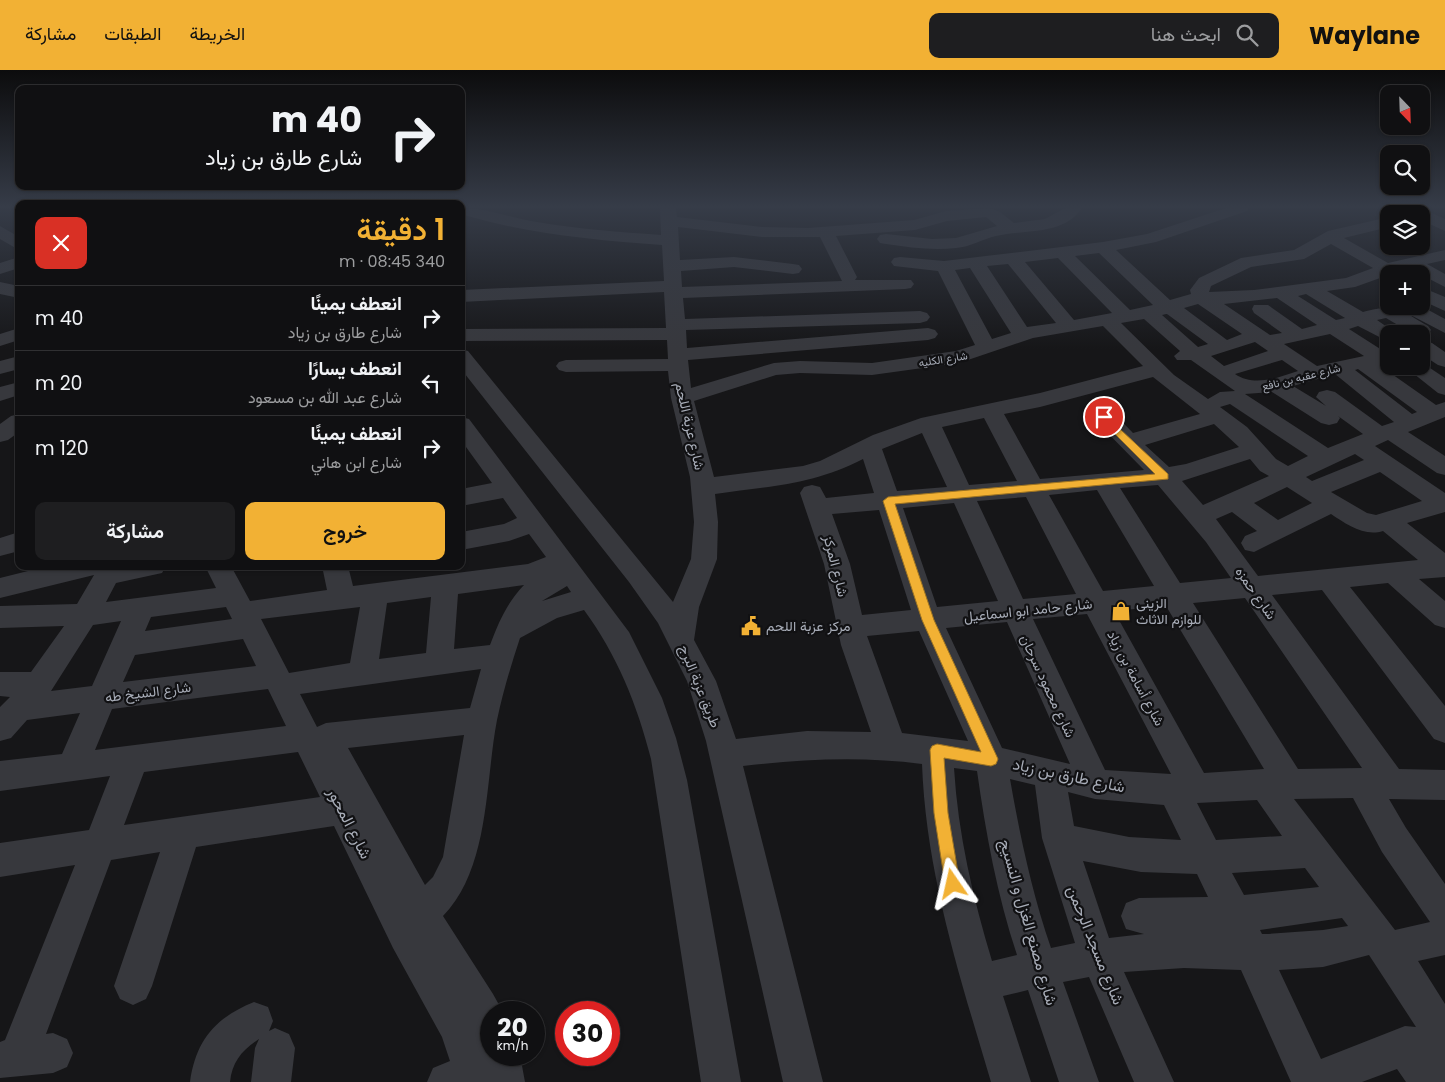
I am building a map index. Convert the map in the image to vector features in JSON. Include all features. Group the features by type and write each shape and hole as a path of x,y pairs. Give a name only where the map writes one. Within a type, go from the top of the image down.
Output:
{"street":[{"name":"شارع عزبة اللحم","path":"671,255 676,345 682,398 704,488 706,522 704,559 685,608 681,639"},
{"path":"794,255 790,277 803,321"},
{"path":"837,255 848,277"},
{"path":"894,255 900,262 905,284 940,358"},
{"path":"900,262 944,266 1041,255"},
{"path":"1065,255 1154,365 1239,432 1268,465 1367,524 1441,508"},
{"path":"1110,255 1162,309 1224,347"},
{"path":"1296,255 1257,260 1239,266 1203,283 1199,290 1201,297 1301,366 1322,399 1329,418"},
{"path":"1361,255 1380,267"},
{"name":"شارع الكليه","path":"1402,265 1444,255"},
{"path":"1013,258 1069,326"},
{"path":"672,282 718,262 758,263 793,269"},
{"path":"718,262 727,323"},
{"path":"975,262 1022,334"},
{"path":"1410,262 1445,282"},
{"path":"0,269 15,263"},
{"path":"758,263 769,322"},
{"path":"944,266 987,348"},
{"name":"شارع الكليه","path":"682,398 774,369 800,367 872,369 940,358 966,356 1022,334 1162,309 1201,297 1220,299 1280,294 1358,281 1380,273"},
{"path":"1358,281 1380,292"},
{"path":"465,296 672,282 722,291 905,284"},
{"path":"1310,289 1380,331"},
{"path":"1280,294 1333,327 1378,360 1440,413"},
{"path":"1430,297 1445,305"},
{"name":"شارع عقبه بن نافع","path":"1162,309 1195,354 1238,386 1252,389 1276,385 1301,366 1334,361 1378,360"},
{"path":"1261,309 1299,336"},
{"path":"704,488 803,474 835,464 870,446 928,423 1040,400 1154,365 1224,347 1263,338 1299,336 1389,312 1403,325"},
{"path":"1424,315 1445,327"},
{"path":"465,335 676,345 727,323 803,321 924,326"},
{"path":"566,366 676,345 924,326"},
{"path":"0,340 15,335"},
{"path":"1430,342 1445,341"},
{"path":"1430,349 1445,361"},
{"name":"طريق عزبة البرج","path":"465,360 653,595 681,639 705,692 724,754 803,1082"},
{"path":"1334,361 1364,388 1393,429"},
{"path":"0,368 15,363"},
{"path":"1234,368 1301,366"},
{"path":"1430,375 1441,381"},
{"path":"1276,385 1322,399 1393,429 1445,467"},
{"path":"1322,399 1364,388"},
{"path":"0,394 15,389"},
{"path":"1252,389 1342,451"},
{"path":"1129,442 1210,411 1228,397 1236,398 1342,451 1382,462 1441,508"},
{"name":"شارع أسامة بن زياد","path":"991,410 1095,603 1184,789 1206,856 1311,1082"},
{"path":"1200,516 1393,429 1440,413"},
{"name":"شارع حمزه","path":"1104,417 1164,476 1200,516 1252,588 1377,784 1394,840 1442,905"},
{"name":"شارع محمود سرحان","path":"928,423 1095,784"},
{"path":"0,435 15,424"},
{"path":"465,429 612,628 632,662 646,692 671,780 721,1082"},
{"name":"شارع مصنع الغزل و النسيج","path":"870,446 928,620 991,759 1007,856 1040,970 1080,1082"},
{"path":"818,507 1164,476 1188,472 1254,450"},
{"path":"1309,491 1382,462"},
{"name":"شارع المركز","path":"803,474 818,507 837,564 850,627 891,746"},
{"path":"1104,482 1175,596 1312,851 1383,942 1420,998 1445,1042"},
{"path":"465,497 509,488"},
{"path":"1234,501 1265,537 1331,504"},
{"path":"490,579 467,540 509,532 534,521"},
{"path":"1387,521 1445,567"},
{"path":"0,547 15,542"},
{"path":"0,617 87,615 138,608 245,600 342,598 375,594 412,578 444,585 566,566"},
{"path":"420,913 445,889 459,860 482,720 504,644 516,613 530,595 549,582 566,566"},
{"name":"شارع حامد ابو اسماعيل","path":"850,627 1175,596 1445,567"},
{"path":"0,588 99,570"},
{"path":"10,718 62,655 87,615 104,570"},
{"path":"72,767 125,645 149,570"},
{"name":"شارع المحور","path":"221,570 245,600 316,737 420,913 480,1007"},
{"path":"336,570 342,598"},
{"path":"1393,572 1445,617"},
{"path":"1330,579 1433,698 1445,729"},
{"path":"439,663 444,585"},
{"path":"363,673 375,594"},
{"path":"504,644 543,612 590,598"},
{"path":"125,645 245,600"},
{"name":"شارع الشيخ طه","path":"10,718 102,698 287,678 363,673 439,663 504,644"},
{"path":"0,684 39,685"},
{"path":"0,776 316,737 482,720"},
{"name":"شارع المحور","path":"316,737 344,809 410,941 457,1025 480,1075"},
{"name":"شارع طارق بن زياد","path":"724,754 807,745 891,746 937,750 991,759 1095,784 1136,789 1184,789 1277,784 1377,784 1441,790"},
{"path":"937,750 940,806 948,860 959,910 1011,1082"},
{"path":"23,1057 99,845 133,759"},
{"name":"شارع مسجد الرحمن","path":"1049,773 1059,838 1079,910 1097,958 1154,1082"},
{"path":"2,863 99,845 344,809"},
{"path":"133,986 184,832"},
{"path":"1059,838 1130,854 1206,856 1312,851"},
{"path":"1139,916 1234,915 1294,910 1350,899"},
{"path":"980,982 1097,958 1173,950 1297,952 1326,950 1352,944 1445,938"},
{"path":"210,1082 214,1061 219,1050 235,1032 267,1050"},
{"path":"1311,1082 1405,1046 1419,1045 1445,1049"},
{"path":"1405,1046 1429,1082"}],"place":[{"name":"الزينى للوازم الاثاث","path":"1121,611"},
{"name":"مركز عزبة اللحم","path":"751,626"}],"route":[{"path":"953,884 941,813 937,750 991,759 928,620 888,501 1164,476 1104,417"}]}
